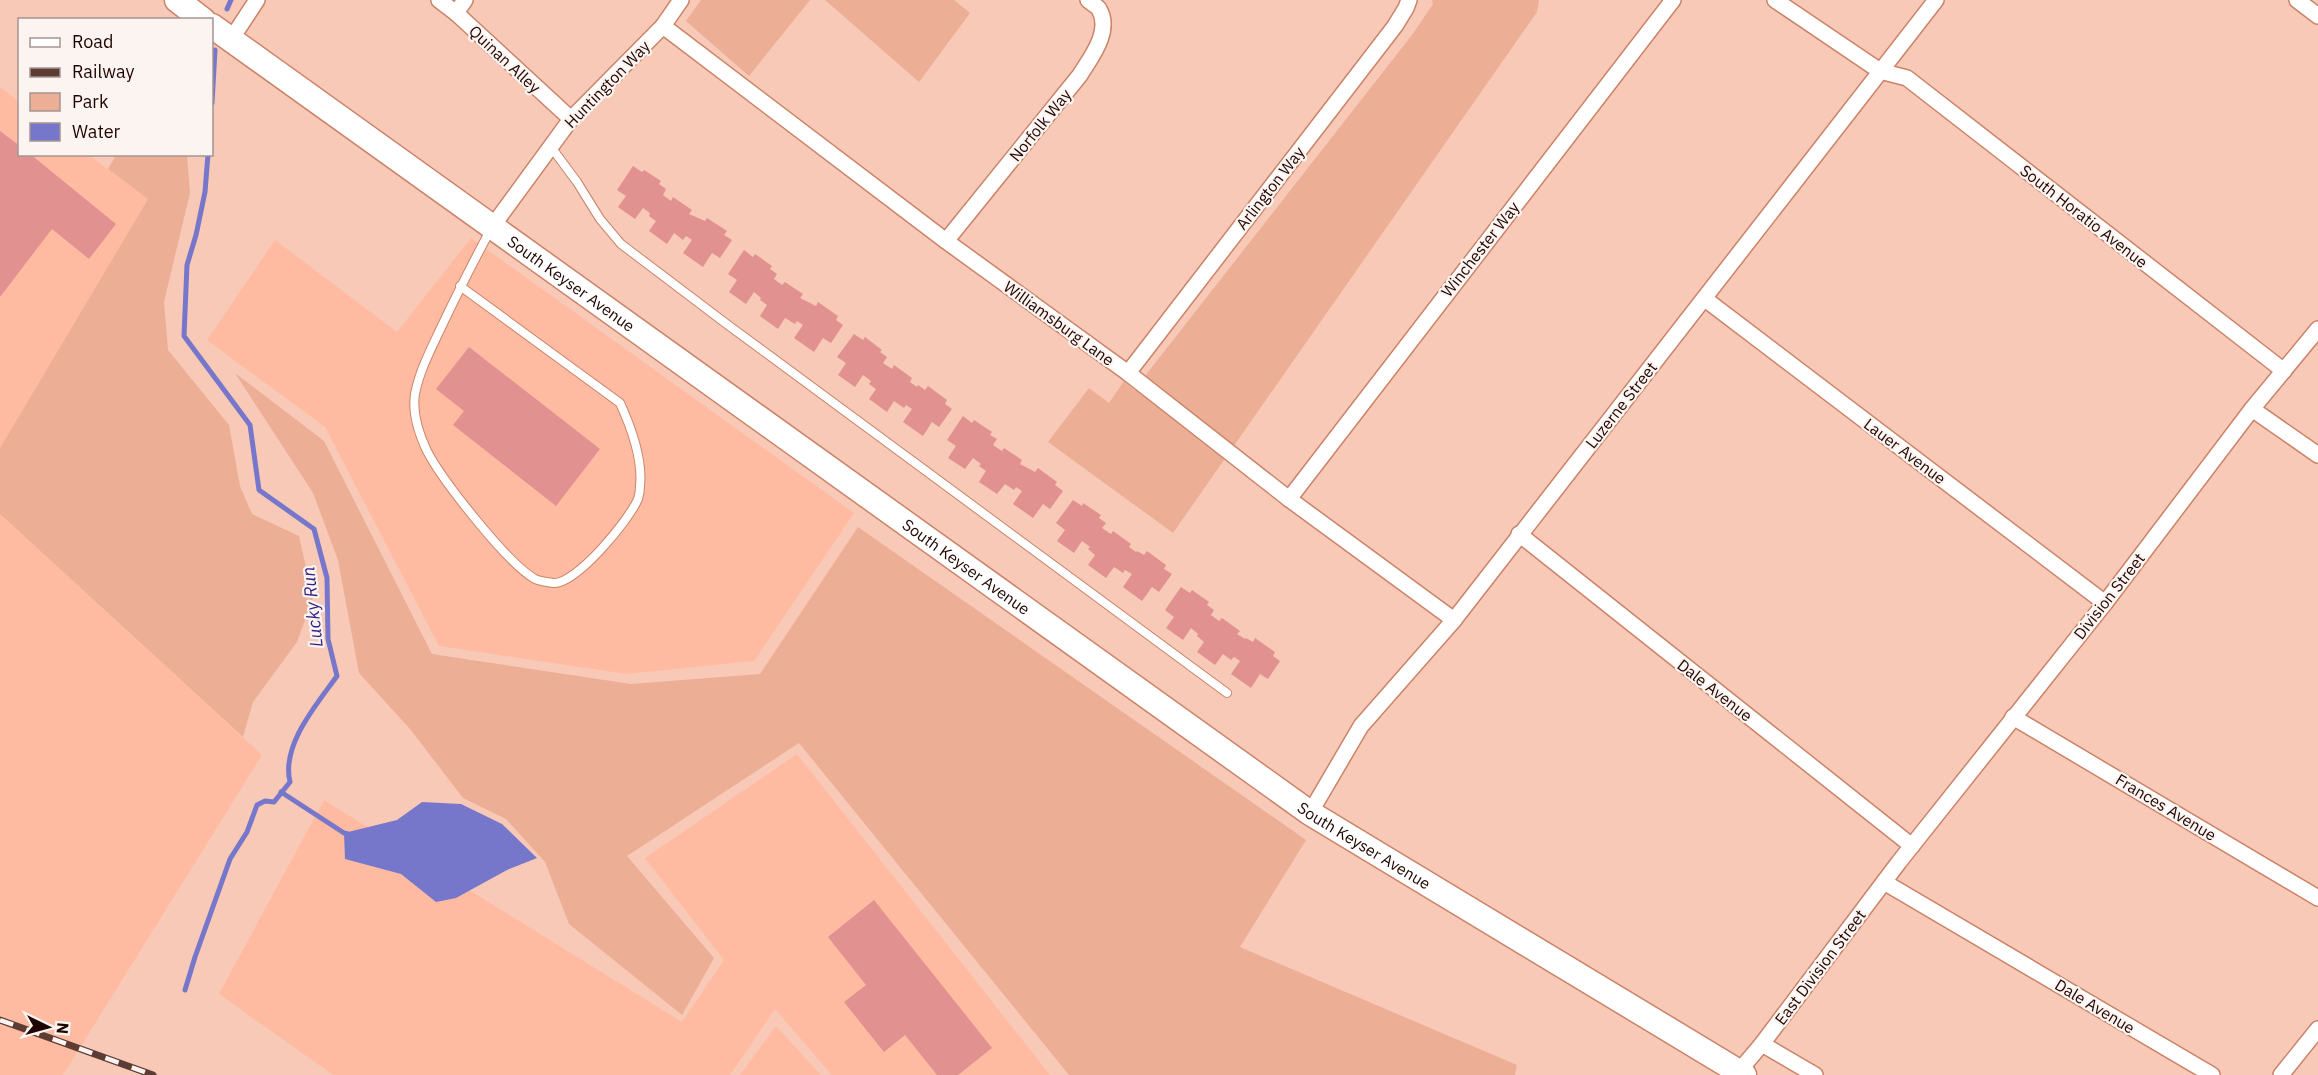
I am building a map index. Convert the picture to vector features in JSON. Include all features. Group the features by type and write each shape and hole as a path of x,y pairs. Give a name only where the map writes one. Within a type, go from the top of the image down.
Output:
{"main road":[{"path":"177,0 200,18"},
{"name":"South Keyser Avenue","path":"221,33 1310,813 1741,1073"}],"street":[{"path":"221,33 256,0"},
{"name":"Quinan Alley","path":"439,0 571,119"},
{"path":"456,13 465,0"},
{"name":"Huntington Way","path":"492,228 571,119 663,26 681,0"},
{"name":"Norfolk Way","path":"946,241 1080,75 1098,46 1103,26 1099,9 1088,0"},
{"name":"Arlington Way","path":"1128,373 1395,26 1409,0"},
{"name":"Winchester Way","path":"1288,499 1672,0"},
{"name":"South Horatio Avenue","path":"1775,0 1880,71 1907,78 2284,371"},
{"name":"Luzerne Street","path":"1310,813 1361,726 1454,620 1936,0"},
{"path":"2297,0 2318,16"},
{"name":"Williamsburg Lane","path":"663,26 946,241 1128,373 1288,499 1454,620"},
{"name":"Lauer Avenue","path":"1705,299 2105,603"},
{"name":"Division Street","path":"1899,862 2105,603 2252,409 2318,329"},
{"path":"2252,409 2318,455"},
{"name":"Dale Avenue","path":"1519,534 1912,846"},
{"name":"Frances Avenue","path":"2013,717 2318,898"},
{"name":"East Division Street","path":"1741,1073 1899,862"},
{"name":"Dale Avenue","path":"1884,882 2212,1075"},
{"path":"2281,1075 2318,1029"},
{"path":"1762,1044 1815,1075"}],"lane":[{"path":"551,147 577,182 600,219 621,243 728,325 1227,693"},
{"path":"460,286 620,403 630,426 639,469 638,499 601,552 569,578 556,583 536,579 501,549 450,485 428,452 416,421 415,395 427,359 460,286 492,228"}],"shaded area":[{"path":"0,87 18,101 18,156 90,156 148,199 0,448"},
{"path":"471,238 854,513 754,661 626,674 439,646 325,427 207,340 275,240 397,332"},
{"path":"0,514 262,755 63,1075 0,1075"},
{"path":"797,754 1050,1075 832,1075 775,1009 730,1075 333,1075 219,994 324,800 682,1022 724,960 645,858"},
{"path":"776,1026 821,1075 740,1075"}],"green space":[{"path":"701,0 810,0 749,76 686,21"},
{"path":"825,0 954,0 970,13 919,82"},
{"path":"1432,0 1539,0 1537,12 1173,533 1048,442 1089,388 1109,403 1124,381 1134,390 1412,35 1433,4"},
{"path":"115,156 187,156 190,193 164,302 168,350 229,425 240,486 252,514 299,536 313,598 297,642 253,702 243,737 0,514 0,448 148,199 108,169"},
{"path":"235,373 324,441 432,654 631,684 760,674 858,527 1306,840 1240,947 1517,1065 1515,1075 1069,1075 799,743 627,856 714,958 682,1015 569,924 545,862 506,819 463,798 410,729 359,673 338,560 313,493"}],"water":[{"path":"422,802 461,804 502,824 537,858 507,870 456,898 436,902 401,874 345,859 344,833 397,820"}],"building":[{"path":"0,131 18,144 18,156 32,156 116,224 89,259 52,229 0,297"},
{"path":"633,166 661,181 659,184 666,189 663,195 671,201 673,197 692,210 689,214 705,221 707,218 727,231 724,235 732,240 720,258 712,253 703,267 683,253 692,240 686,236 683,240 674,233 667,244 649,231 656,221 649,216 650,213 643,208 635,219 618,207 626,196 617,190"},
{"path":"744,250 753,257 755,254 772,266 770,269 777,274 774,279 782,285 785,282 803,294 800,298 816,306 818,302 838,316 836,320 843,325 831,343 823,338 814,352 794,338 803,325 797,321 795,324 785,318 778,329 760,316 767,305 754,292 746,304 729,292 737,280 728,274"},
{"path":"854,334 863,340 865,337 882,350 880,352 887,357 883,363 892,369 894,365 912,378 910,382 917,387 918,385 925,390 928,386 947,400 945,404 952,409 939,427 932,422 923,436 903,422 912,409 906,405 904,408 894,401 887,412 869,399 876,389 869,384 871,381 863,375 855,387 838,375 846,363 837,357"},
{"path":"469,347 600,449 556,506 453,425 464,411 436,389"},
{"path":"963,416 972,423 974,420 992,432 990,435 997,439 993,445 1002,451 1004,448 1022,460 1020,464 1035,472 1038,468 1057,482 1055,485 1063,491 1050,509 1043,504 1033,518 1013,504 1022,491 1016,487 1014,490 1005,484 997,494 979,482 986,471 973,458 965,469 948,458 956,446 947,440"},
{"path":"1073,500 1082,506 1083,503 1101,515 1099,518 1106,523 1102,528 1111,534 1113,531 1131,544 1129,547 1136,552 1144,555 1147,551 1166,565 1164,569 1172,574 1159,592 1152,587 1142,601 1123,587 1132,574 1125,570 1123,573 1114,567 1106,578 1088,565 1095,555 1088,549 1090,547 1082,541 1074,553 1057,541 1065,530 1056,523"},
{"path":"1181,587 1190,593 1192,590 1209,602 1207,605 1214,610 1211,615 1219,621 1222,618 1240,631 1237,634 1253,642 1255,638 1275,652 1273,656 1280,661 1268,679 1260,674 1251,688 1231,674 1240,661 1234,657 1231,660 1223,654 1215,665 1197,652 1204,642 1191,628 1183,640 1166,628 1174,617 1165,610"},
{"path":"874,900 992,1048 958,1075 937,1075 905,1035 884,1052 844,1002 866,985 828,937"}],"waterway":[{"name":"Lucky Run","path":"227,9 231,0"},
{"name":"Lucky Run","path":"213,85 215,50"},
{"name":"Lucky Run","path":"185,990 230,859 247,832 257,805 265,801 274,802 290,782 289,768 296,740 311,712 337,676 328,639 327,578 314,529 259,490 250,425 184,336 187,265 205,192 208,156"},
{"path":"281,792 348,834"}],"railway":[{"path":"0,1020 153,1075"}]}
